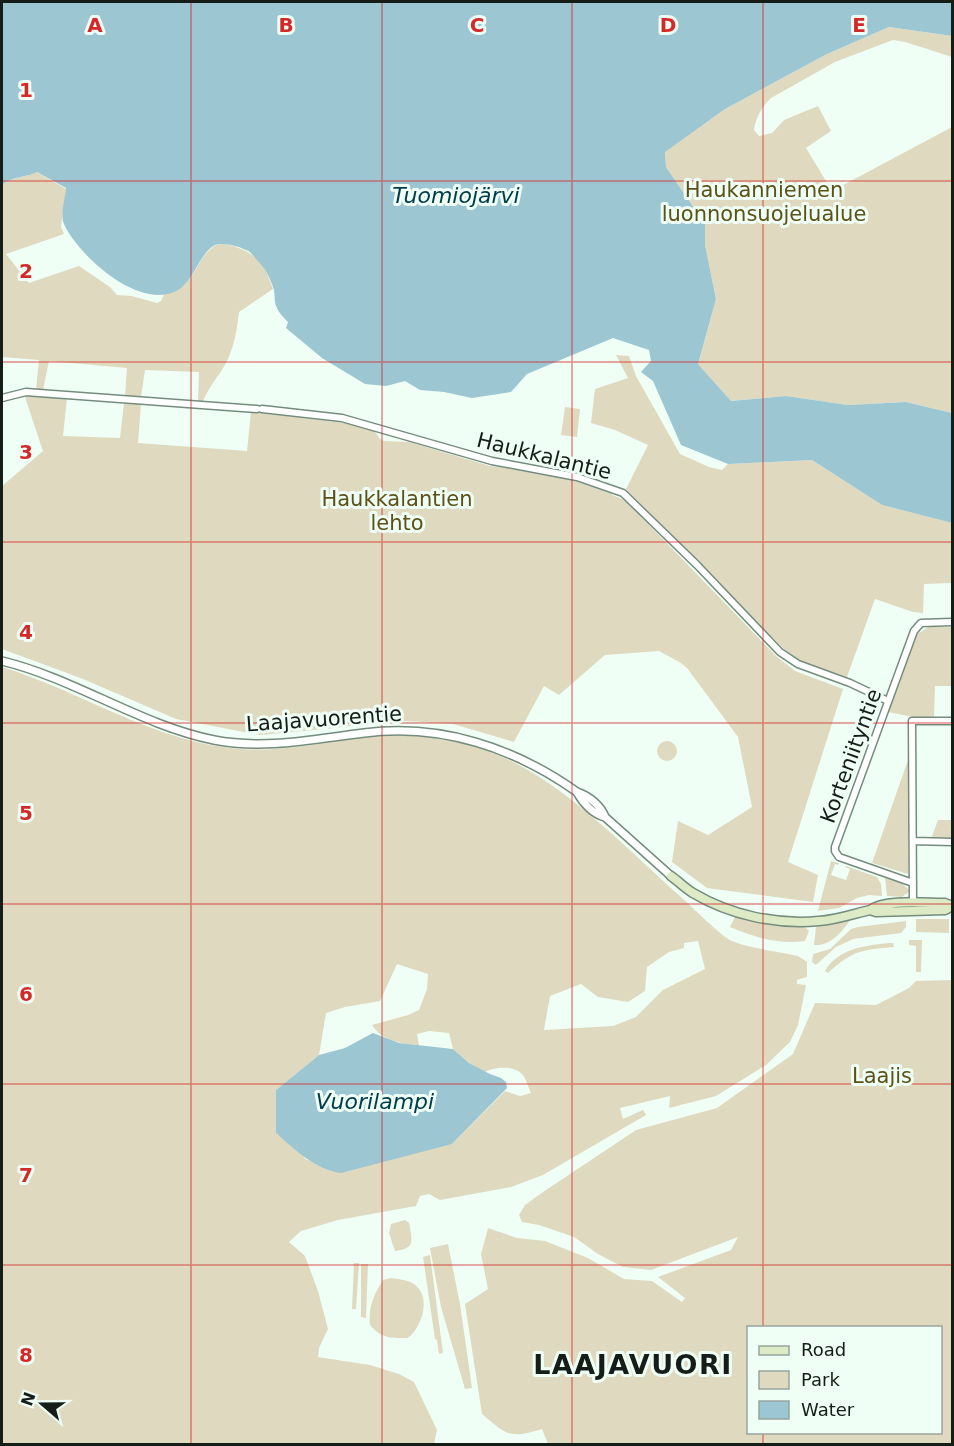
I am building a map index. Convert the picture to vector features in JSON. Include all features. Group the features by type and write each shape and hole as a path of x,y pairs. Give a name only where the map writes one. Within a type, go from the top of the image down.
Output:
{"main road":[{"name":"Laajavuorentie","path":"671,876 692,893 729,910 789,922 821,921 870,910 876,906 913,903 945,903 952,906"},
{"name":"Laajavuorentie","path":"870,910 876,912 945,910 952,906"}],"street":[{"name":"Haukkalantie","path":"2,398 26,392 342,417 492,461 578,477 623,493 697,565 780,652 798,664 850,683 888,701"},
{"name":"Korteniityntie","path":"913,883 839,857 835,851 916,627 927,622 952,622"},
{"name":"Laajavuorentie","path":"2,661 63,682 183,733 215,740 266,745 367,732 436,732 468,739 519,757 578,792 581,800 592,810 605,817 671,876"},
{"path":"913,903 912,721 952,720"},
{"path":"914,841 952,842"}],"green space":[{"name":"Haukanniemen luonnonsuojelualue","path":"889,27 952,36 952,57 893,40 835,62 771,98 764,105 754,130 759,136 772,133 784,120 818,106 831,131 806,148 832,191 952,127 952,413 906,402 848,405 786,396 731,401 698,364 716,299 705,245 705,224 666,167 665,151 725,109 827,54"},
{"path":"37,172 66,189 61,227 64,234 6,254 29,283 79,266 110,287 117,295 132,296 157,303 161,301 164,294 177,290 186,283 208,251 217,245 223,244 239,248 253,256 263,266 273,289 239,312 230,353 203,401 198,401 199,372 145,370 141,397 125,396 127,368 49,361 43,390 36,389 39,360 2,357 2,185"},
{"path":"616,355 629,356 636,376 680,454 709,467 722,470 728,464 812,460 882,505 952,523 952,583 924,584 923,613 913,612 875,599 847,677 800,661 783,648 626,489 648,445 615,430 591,423 595,389 628,378"},
{"name":"Haukkalantien lehto","path":"25,397 67,399 63,436 120,438 124,403 141,404 138,443 247,451 251,412 360,425 374,430 384,441 409,442 490,466 551,473 625,500 776,656 795,671 843,689 788,862 818,875 813,902 707,888 672,862 678,821 708,835 752,807 738,737 687,668 659,651 605,655 559,695 544,686 514,742 453,724 389,720 336,728 260,735 176,719 83,679 2,649 2,486 43,451"},
{"path":"565,407 580,409 577,437 561,435"},
{"path":"929,627 952,627 952,686 935,686 934,718 888,712 917,634"},
{"path":"2,667 149,727 209,745 261,750 382,736 414,735 450,740 495,754 520,765 569,798 616,837 727,938 748,946 798,956 807,962 807,977 797,980 797,984 806,985 798,1025 790,1042 766,1065 716,1096 669,1108 670,1096 620,1108 623,1119 643,1110 646,1115 543,1175 511,1187 440,1200 429,1194 420,1196 416,1206 338,1220 301,1231 289,1242 305,1256 318,1291 328,1329 319,1348 318,1357 370,1365 399,1374 414,1382 437,1430 434,1444 2,1444","holes":["698,941 705,969 663,990 636,1017 613,1026 544,1030 550,996 581,984 598,997 628,1002 645,991 647,967 669,952 684,948 684,943","397,964 428,974 427,989 419,1010 372,1025 381,1035 392,1041 419,1045 417,1034 429,1031 449,1033 453,1049 469,1063 485,1072 493,1069 514,1069 525,1078 531,1093 520,1096 505,1091 452,1144 322,1165 305,1159 276,1090 319,1055 326,1013 380,1001"]},
{"path":"667,741 674,744 677,751 674,758 667,761 660,758 657,751 660,744"},
{"path":"909,757 908,874 872,863"},
{"path":"938,820 952,820 952,839 931,839"},
{"path":"831,861 839,863 835,864 831,875 846,880 850,869 846,866 877,877 881,884 882,896 869,895 857,898 839,908 818,911"},
{"path":"885,877 902,883 910,891 902,897 887,896"},
{"path":"735,917 773,925 805,927 809,931 805,941 785,942 766,939 730,927"},
{"path":"851,919 831,941 814,945 816,927"},
{"path":"916,919 949,919 949,933 916,932"},
{"path":"906,921 906,927 901,933 853,939 836,947 816,965 812,962 813,954 830,949 851,929"},
{"path":"909,940 922,940 921,972 916,972 916,946 909,945"},
{"path":"893,943 894,947 851,955 828,973 825,971 844,953 871,945"},
{"name":"Laajis","path":"952,980 952,1444 548,1444 542,1429 522,1434 509,1433 497,1427 482,1414 465,1304 488,1289 481,1254 488,1228 517,1238 545,1241 588,1258 624,1279 652,1281 682,1302 685,1298 658,1277 731,1250 738,1237 651,1270 623,1267 598,1254 574,1237 539,1225 522,1222 519,1215 525,1205 636,1130 717,1108 793,1054 815,1003 876,1005 909,988 916,981"},
{"path":"405,1220 409,1223 411,1243 402,1250 395,1251 389,1233 391,1224"},
{"path":"448,1244 460,1304 472,1388 465,1389 441,1307 430,1248"},
{"path":"430,1255 443,1353 439,1354 423,1257"},
{"path":"354,1263 359,1263 356,1309 352,1309"},
{"path":"361,1264 368,1264 366,1318 361,1317"},
{"path":"391,1278 414,1284 423,1296 421,1320 408,1338 387,1337 370,1325 374,1296 383,1280"}],"water":[{"name":"Tuomiojärvi","path":"2,2 952,2 952,36 889,27 827,54 725,109 665,152 666,167 705,224 705,245 716,299 698,364 731,401 786,396 848,405 906,402 952,413 952,523 882,505 812,460 728,464 681,445 653,381 641,372 651,361 649,350 613,338 527,374 511,392 472,398 420,390 405,381 386,386 365,384 322,358 286,328 288,322 277,308 274,290 267,273 251,253 239,247 218,244 210,248 186,284 166,294 149,294 132,288 98,266 83,252 72,237 63,221 66,188 37,172 2,185"},
{"name":"Vuorilampi","path":"373,1033 399,1043 453,1049 469,1063 501,1078 506,1082 507,1088 452,1144 341,1173 323,1168 306,1158 276,1133 276,1090 319,1055 345,1048"}],"district":[{"name":"LAAJAVUORI","path":"633,1365"}]}
